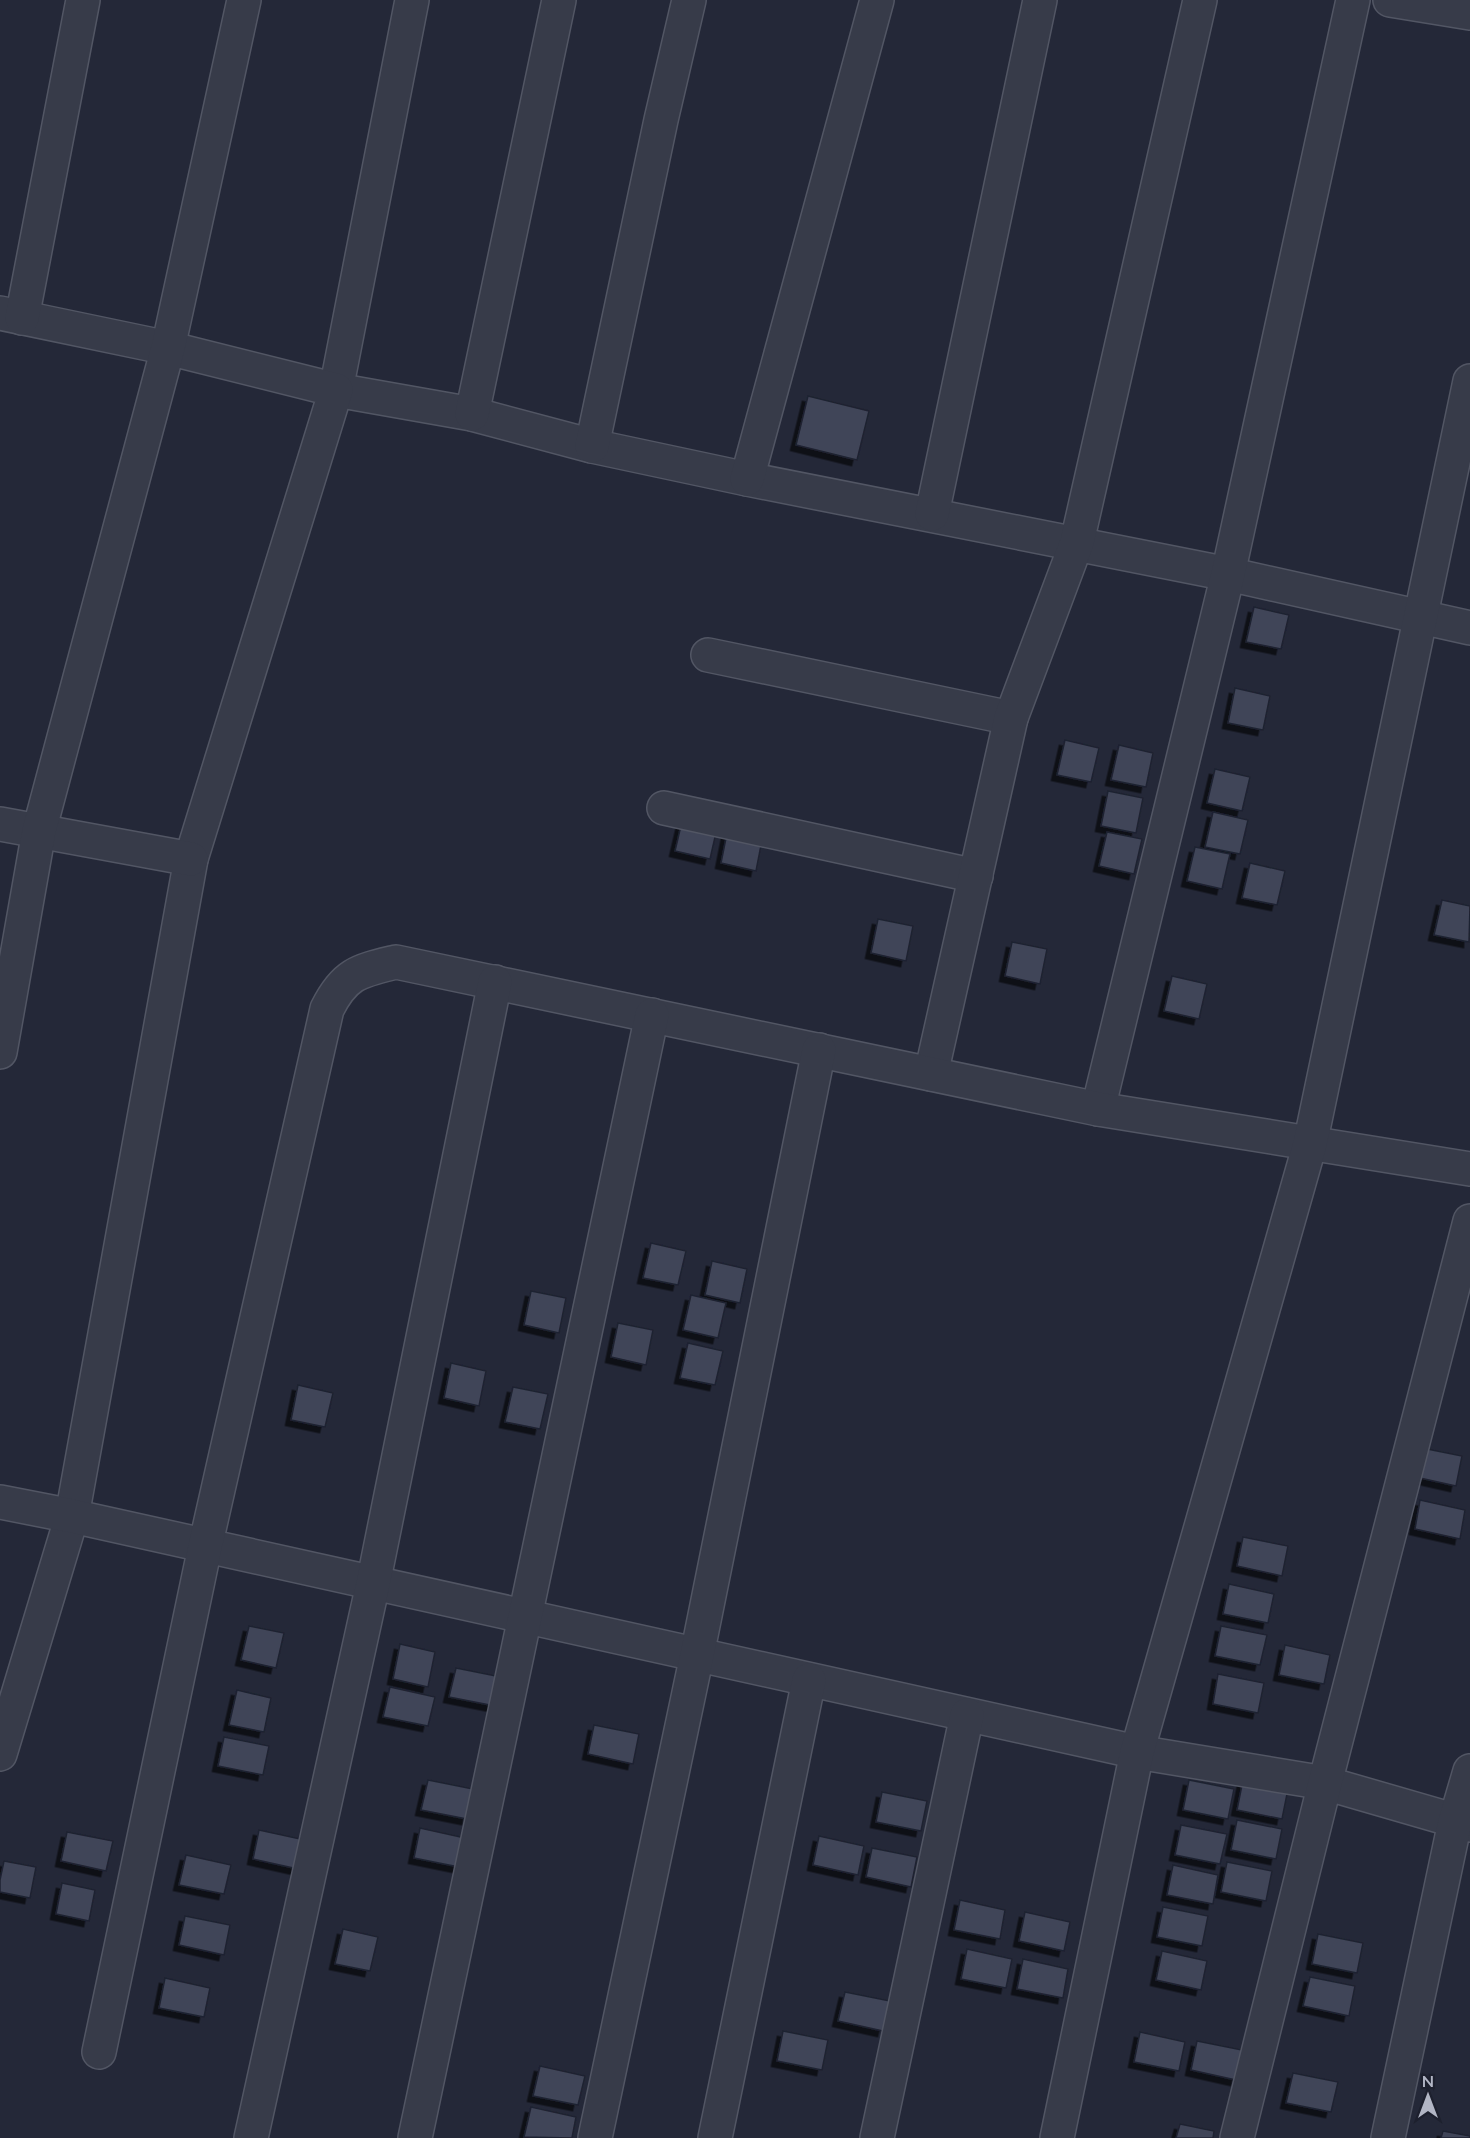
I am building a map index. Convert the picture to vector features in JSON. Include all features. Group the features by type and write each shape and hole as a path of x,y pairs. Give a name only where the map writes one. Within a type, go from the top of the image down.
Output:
{"street":[{"path":"83,0 11,315 168,348 336,390 472,414 592,446 747,479 1077,542 1470,628"},
{"path":"0,1052 39,831 168,348 244,0"},
{"path":"0,1754 72,1516 191,859 336,390 412,0"},
{"path":"472,414 560,0"},
{"path":"592,446 658,132 689,0"},
{"path":"747,479 877,0"},
{"path":"932,514 1040,0"},
{"path":"931,1074 1011,718 1077,542 1200,0"},
{"path":"1098,1109 1228,574 1353,0"},
{"path":"1390,0 1470,13"},
{"path":"1057,2138 1137,1752 1310,1144 1470,381"},
{"path":"708,655 1011,718"},
{"path":"664,808 976,876"},
{"path":"0,824 191,859"},
{"path":"99,2052 205,1546 327,1009 338,988 360,970 396,962 1098,1109 1470,1169"},
{"path":"251,2138 372,1584 495,982"},
{"path":"415,2138 652,1015"},
{"path":"595,2138 697,1655 819,1050"},
{"path":"1237,2138 1325,1783 1470,1221"},
{"path":"0,1502 1137,1752 1325,1783 1463,1823"},
{"path":"715,2138 809,1680"},
{"path":"877,2138 967,1714"},
{"path":"1388,2138 1463,1823 1470,1771"}],"building":[{"path":"808,396 869,411 857,460 796,445"},
{"path":"1254,607 1289,615 1281,649 1246,642"},
{"path":"1235,688 1270,696 1263,730 1228,723"},
{"path":"1065,740 1099,748 1091,782 1057,775"},
{"path":"1119,745 1153,753 1146,787 1111,780"},
{"path":"1215,769 1250,777 1242,811 1207,803"},
{"path":"1108,791 1143,798 1136,833 1101,826"},
{"path":"1213,812 1248,820 1240,854 1205,847"},
{"path":"683,817 718,824 710,859 675,851"},
{"path":"728,828 763,835 756,871 721,863"},
{"path":"1107,832 1142,839 1134,874 1099,866"},
{"path":"1195,847 1230,854 1222,889 1187,881"},
{"path":"1250,863 1285,871 1277,905 1242,898"},
{"path":"1442,900 1470,906 1469,942 1434,935"},
{"path":"878,919 913,926 906,961 871,953"},
{"path":"1012,942 1047,949 1040,984 1005,976"},
{"path":"1172,976 1207,984 1199,1019 1164,1011"},
{"path":"651,1243 686,1251 678,1285 643,1278"},
{"path":"712,1261 747,1269 740,1303 705,1295"},
{"path":"531,1291 566,1298 559,1333 524,1325"},
{"path":"691,1295 726,1303 718,1338 683,1330"},
{"path":"618,1323 653,1330 646,1365 611,1357"},
{"path":"688,1343 723,1351 715,1385 680,1378"},
{"path":"451,1363 486,1371 479,1406 444,1398"},
{"path":"298,1385 333,1393 325,1427 291,1420"},
{"path":"513,1387 548,1394 540,1429 505,1422"},
{"path":"1417,1447 1462,1456 1456,1486 1411,1476"},
{"path":"1420,1500 1465,1510 1460,1539 1415,1529"},
{"path":"1243,1537 1288,1546 1282,1576 1237,1566"},
{"path":"1229,1584 1274,1594 1268,1623 1223,1614"},
{"path":"249,1626 284,1633 276,1668 241,1660"},
{"path":"1221,1626 1267,1635 1260,1665 1215,1656"},
{"path":"400,1644 435,1652 428,1687 393,1679"},
{"path":"1285,1645 1330,1655 1324,1684 1279,1675"},
{"path":"456,1668 501,1677 495,1706 449,1697"},
{"path":"1218,1674 1264,1683 1258,1713 1213,1704"},
{"path":"390,1687 435,1697 428,1726 383,1717"},
{"path":"237,1690 271,1698 264,1732 229,1725"},
{"path":"594,1725 639,1734 633,1764 588,1754"},
{"path":"224,1737 269,1746 263,1775 218,1766"},
{"path":"428,1780 473,1789 467,1819 421,1810"},
{"path":"1189,1780 1234,1789 1228,1819 1183,1810"},
{"path":"1243,1780 1288,1789 1282,1819 1237,1810"},
{"path":"882,1792 927,1801 921,1831 876,1822"},
{"path":"1237,1820 1282,1829 1276,1859 1231,1850"},
{"path":"1181,1825 1227,1834 1220,1864 1175,1855"},
{"path":"420,1828 465,1838 459,1867 414,1858"},
{"path":"259,1830 305,1840 298,1869 253,1859"},
{"path":"67,1832 113,1841 106,1871 61,1861"},
{"path":"819,1836 864,1846 858,1875 813,1865"},
{"path":"872,1848 917,1857 911,1887 866,1877"},
{"path":"186,1855 231,1865 224,1894 179,1885"},
{"path":"4,1861 36,1867 30,1898 0,1892"},
{"path":"1227,1862 1272,1871 1266,1901 1221,1892"},
{"path":"1173,1865 1218,1875 1213,1904 1167,1895"},
{"path":"62,1883 95,1890 89,1921 56,1914"},
{"path":"960,1900 1005,1910 1000,1939 954,1930"},
{"path":"1163,1907 1208,1916 1202,1946 1157,1937"},
{"path":"1025,1912 1070,1922 1064,1951 1019,1941"},
{"path":"185,1916 230,1925 224,1955 179,1945"},
{"path":"343,1929 378,1937 370,1971 335,1964"},
{"path":"1318,1934 1363,1943 1357,1973 1312,1964"},
{"path":"967,1949 1012,1959 1006,1988 961,1979"},
{"path":"1162,1951 1207,1961 1201,1990 1156,1980"},
{"path":"1023,1959 1068,1969 1063,1998 1017,1989"},
{"path":"1310,1977 1355,1986 1349,2016 1303,2006"},
{"path":"165,1978 210,1988 204,2017 159,2008"},
{"path":"845,1992 890,2001 883,2031 838,2021"},
{"path":"783,2031 828,2040 822,2070 777,2061"},
{"path":"1140,2032 1185,2042 1179,2071 1134,2062"},
{"path":"1197,2041 1242,2050 1236,2080 1191,2070"},
{"path":"540,2066 585,2076 578,2105 533,2096"},
{"path":"1293,2073 1338,2082 1331,2112 1286,2103"},
{"path":"531,2107 576,2117 572,2138 524,2137"},
{"path":"1180,2124 1214,2131 1213,2138 1176,2138"},
{"path":"1443,2131 1470,2136 1470,2138 1441,2138"}]}
